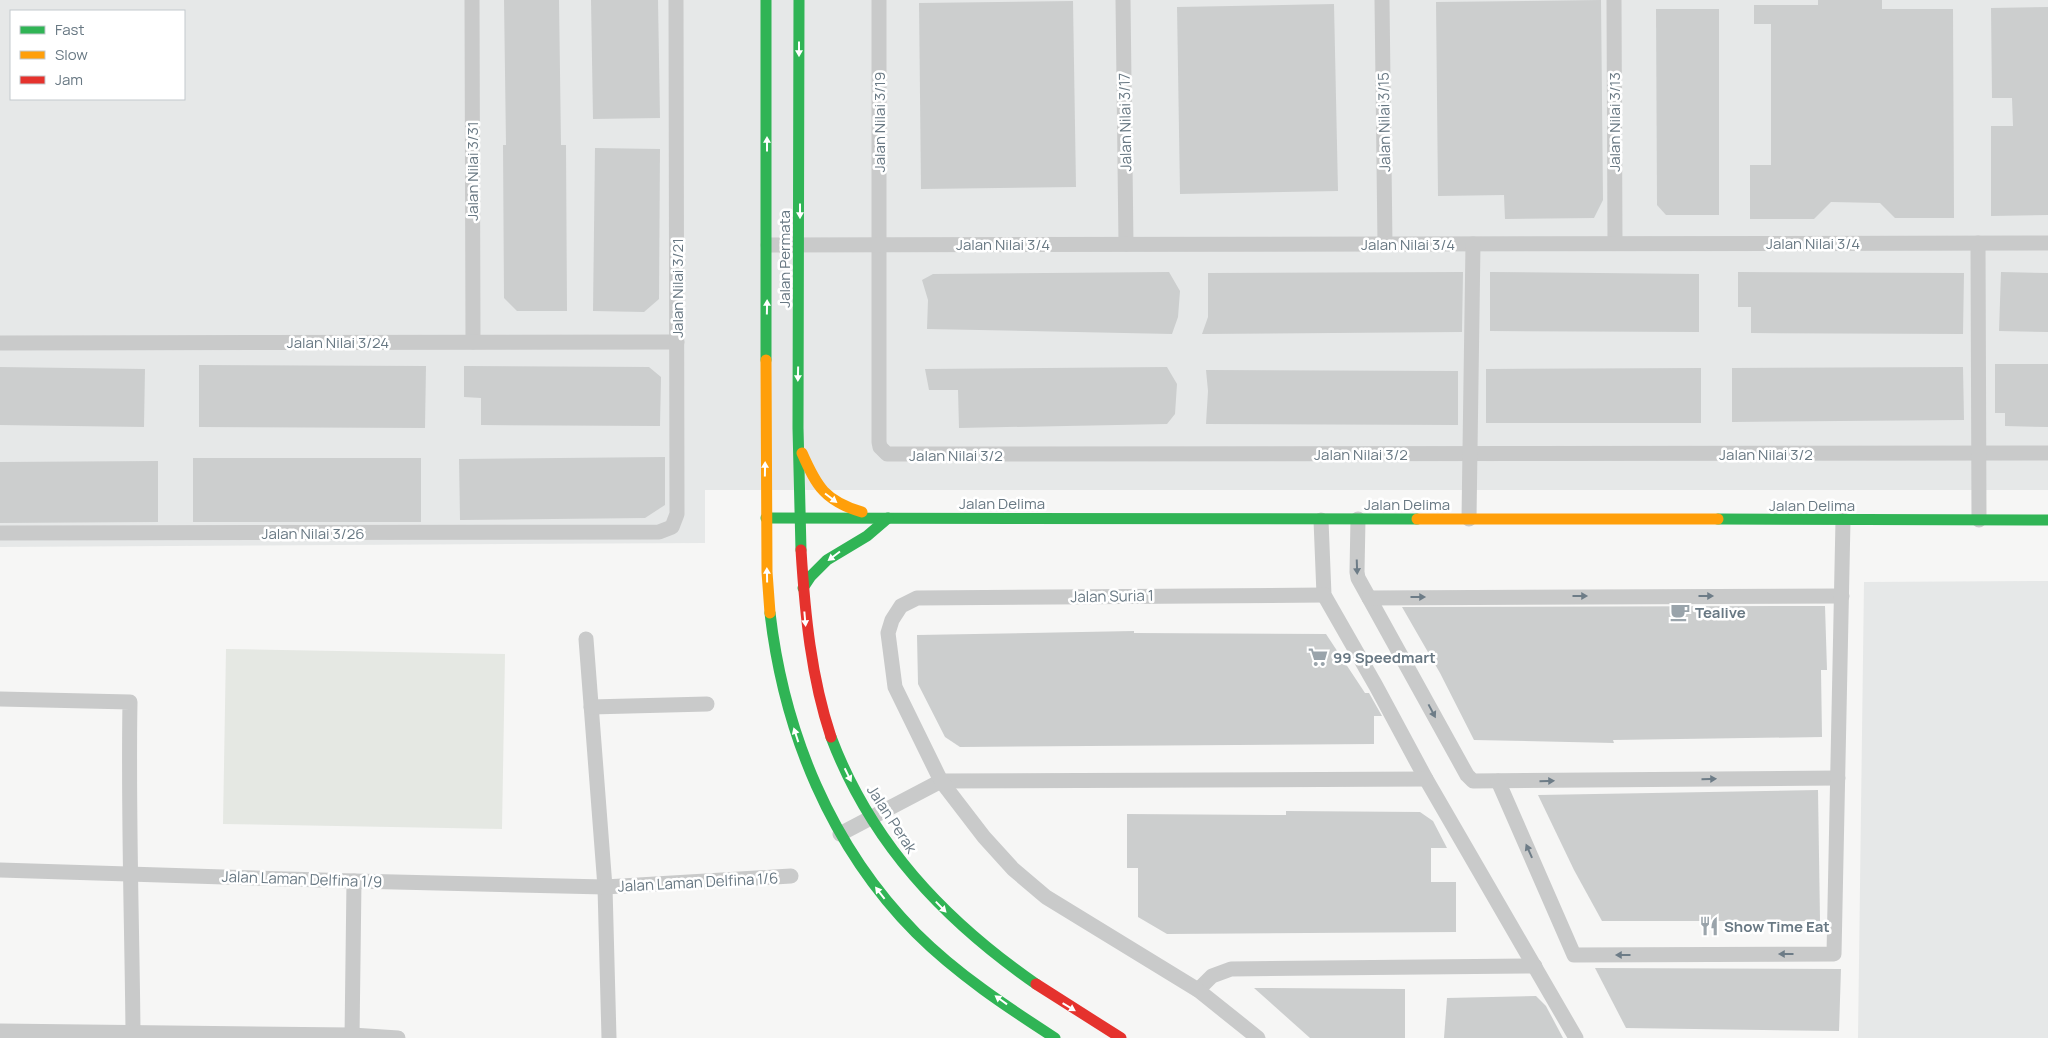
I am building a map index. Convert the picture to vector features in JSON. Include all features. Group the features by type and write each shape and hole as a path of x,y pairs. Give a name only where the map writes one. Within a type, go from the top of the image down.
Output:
{"main road":[{"name":"Jalan Permata","path":"766,0 768,245 766,518"},
{"name":"Jalan Permata","path":"799,0 800,245 797,442 799,518"},
{"path":"797,442 814,480 826,496 843,507 888,518"},
{"name":"Jalan Delima","path":"766,518 2048,520"},
{"path":"766,518 767,587 777,656 795,733 816,790 840,834 882,895 916,933 957,969 1056,1038"},
{"name":"Jalan Perak","path":"799,518 808,647 826,720 848,776 872,817 909,872 942,909 964,929 1051,996 1121,1038"},
{"path":"803,588 811,576 827,560 867,536 888,518"}],"street":[{"name":"Jalan Nilai 3/31","path":"472,0 472,342"},
{"name":"Jalan Nilai 3/21","path":"626,532 666,531 676,521 677,514 676,0"},
{"name":"Jalan Nilai 3/19","path":"879,0 879,244"},
{"name":"Jalan Nilai 3/17","path":"1123,0 1126,244"},
{"name":"Jalan Nilai 3/15","path":"1382,0 1385,244"},
{"name":"Jalan Nilai 3/13","path":"1614,0 1615,244"},
{"path":"1978,243 1979,520"},
{"name":"Jalan Nilai 3/4","path":"768,245 2048,243"},
{"name":"Jalan Nilai 3/2","path":"879,244 879,442 880,447 887,454 2048,454"},
{"path":"1469,519 1472,244"},
{"name":"Jalan Nilai 3/24","path":"0,343 677,342"},
{"path":"1358,519 1356,572 1466,775 1473,781 1838,778"},
{"path":"1321,520 1324,595 1426,779 1576,1038"},
{"path":"1498,781 1574,955 1834,954 1843,520"},
{"name":"Jalan Nilai 3/26","path":"0,534 626,532"},
{"name":"Jalan Suria 1","path":"941,781 895,687 888,633 892,620 901,606 917,598 1324,595"},
{"path":"1369,598 1842,596"},
{"path":"586,639 605,887 609,1038"},
{"path":"0,700 130,702 129,781 139,1034"},
{"path":"591,708 707,704"},
{"path":"840,834 941,781 1426,779"},
{"path":"941,781 984,837 1014,868 1046,896 1198,990 1258,1038"},
{"name":"Jalan Laman Delfina 1/9","path":"0,870 605,887"},
{"name":"Jalan Laman Delfina 1/6","path":"605,887 791,876"},
{"path":"352,1037 354,881"},
{"path":"1198,990 1212,976 1231,969 1535,966"},
{"path":"0,1031 398,1038"}],"shaded area":[{"path":"0,0 2048,0 2048,490 705,490 705,543 0,547"},
{"path":"2048,581 2048,1038 1858,1038 1864,582"},
{"path":"226,649 505,654 502,829 223,824"}],"building":[{"path":"504,0 559,0 561,145 566,145 567,311 517,311 504,298 503,145 506,145"},
{"path":"591,0 658,0 660,118 593,119"},
{"path":"1601,0 1603,200 1594,218 1505,219 1504,195 1438,196 1436,2"},
{"path":"1818,0 1882,0 1882,9 1953,9 1954,218 1895,218 1880,203 1831,202 1814,219 1750,219 1750,165 1771,165 1771,24 1754,24 1754,5 1818,5"},
{"path":"1073,1 1076,187 921,189 919,3"},
{"path":"1334,4 1338,191 1180,194 1177,7"},
{"path":"2048,7 2048,215 1991,216 1991,126 2013,126 2012,98 1992,98 1991,8"},
{"path":"1656,9 1719,9 1719,215 1666,215 1657,205"},
{"path":"595,148 660,149 659,299 644,312 593,311"},
{"path":"1169,272 1180,291 1178,317 1172,334 927,329 928,300 922,280 933,274"},
{"path":"1463,272 1462,332 1202,334 1208,317 1208,273"},
{"path":"1490,272 1699,274 1699,332 1490,331"},
{"path":"1738,272 1964,273 1963,334 1751,333 1751,307 1738,307"},
{"path":"2001,272 2048,273 2048,332 1999,331"},
{"path":"1995,364 2048,364 2048,427 2005,426 2005,413 1995,413"},
{"path":"199,365 426,366 425,428 199,427"},
{"path":"464,366 649,367 661,377 660,426 481,425 481,398 464,397"},
{"path":"0,367 145,369 144,427 0,425"},
{"path":"1167,367 1177,384 1175,414 1167,424 959,428 958,390 929,390 925,369"},
{"path":"1963,367 1964,420 1732,422 1732,368"},
{"path":"1701,368 1701,423 1486,423 1486,369"},
{"path":"1206,370 1458,371 1458,425 1206,424 1208,391"},
{"path":"665,457 665,505 645,518 460,520 459,459"},
{"path":"193,458 421,458 421,522 193,522"},
{"path":"158,461 158,522 0,523 0,462"},
{"path":"1825,606 1827,670 1821,670 1822,737 1613,740 1614,743 1474,740 1440,673 1402,607"},
{"path":"1134,631 1134,633 1326,634 1365,693 1369,693 1382,716 1374,716 1374,744 960,747 945,737 918,684 917,635"},
{"path":"1818,790 1820,921 1602,921 1574,870 1538,795"},
{"path":"1286,811 1420,812 1433,821 1447,848 1431,848 1431,882 1456,882 1456,932 1167,934 1138,917 1138,868 1127,868 1127,814 1286,815"},
{"path":"1595,968 1841,969 1839,1031 1626,1028"},
{"path":"1254,988 1405,989 1405,1038 1310,1038"},
{"path":"1536,996 1546,1006 1563,1038 1444,1038 1447,998"}],"traffic: fast":[{"path":"766,0 766,360"},
{"path":"799,0 798,428 801,550"},
{"path":"766,518 1417,519"},
{"path":"803,588 811,576 827,560 867,536 888,518"},
{"path":"1718,519 2048,520"},
{"path":"770,613 777,658 787,702 800,744 816,786 836,826 859,864 886,899 932,948 983,989 1055,1038"},
{"path":"831,737 867,811 889,845 914,876 941,906 971,933 1036,984"}],"traffic: slow":[{"path":"766,360 767,572 770,613"},
{"path":"802,453 812,475 824,491 839,503 862,512"},
{"path":"1417,519 1718,519"}],"traffic: jam":[{"path":"801,550 810,645 818,691 831,737"},
{"path":"1036,984 1121,1038"}],"place":[{"name":"Tealive","path":"1680,612"},
{"name":"99 Speedmart","path":"1318,657"},
{"name":"Show Time Eat","path":"1709,926"}]}
